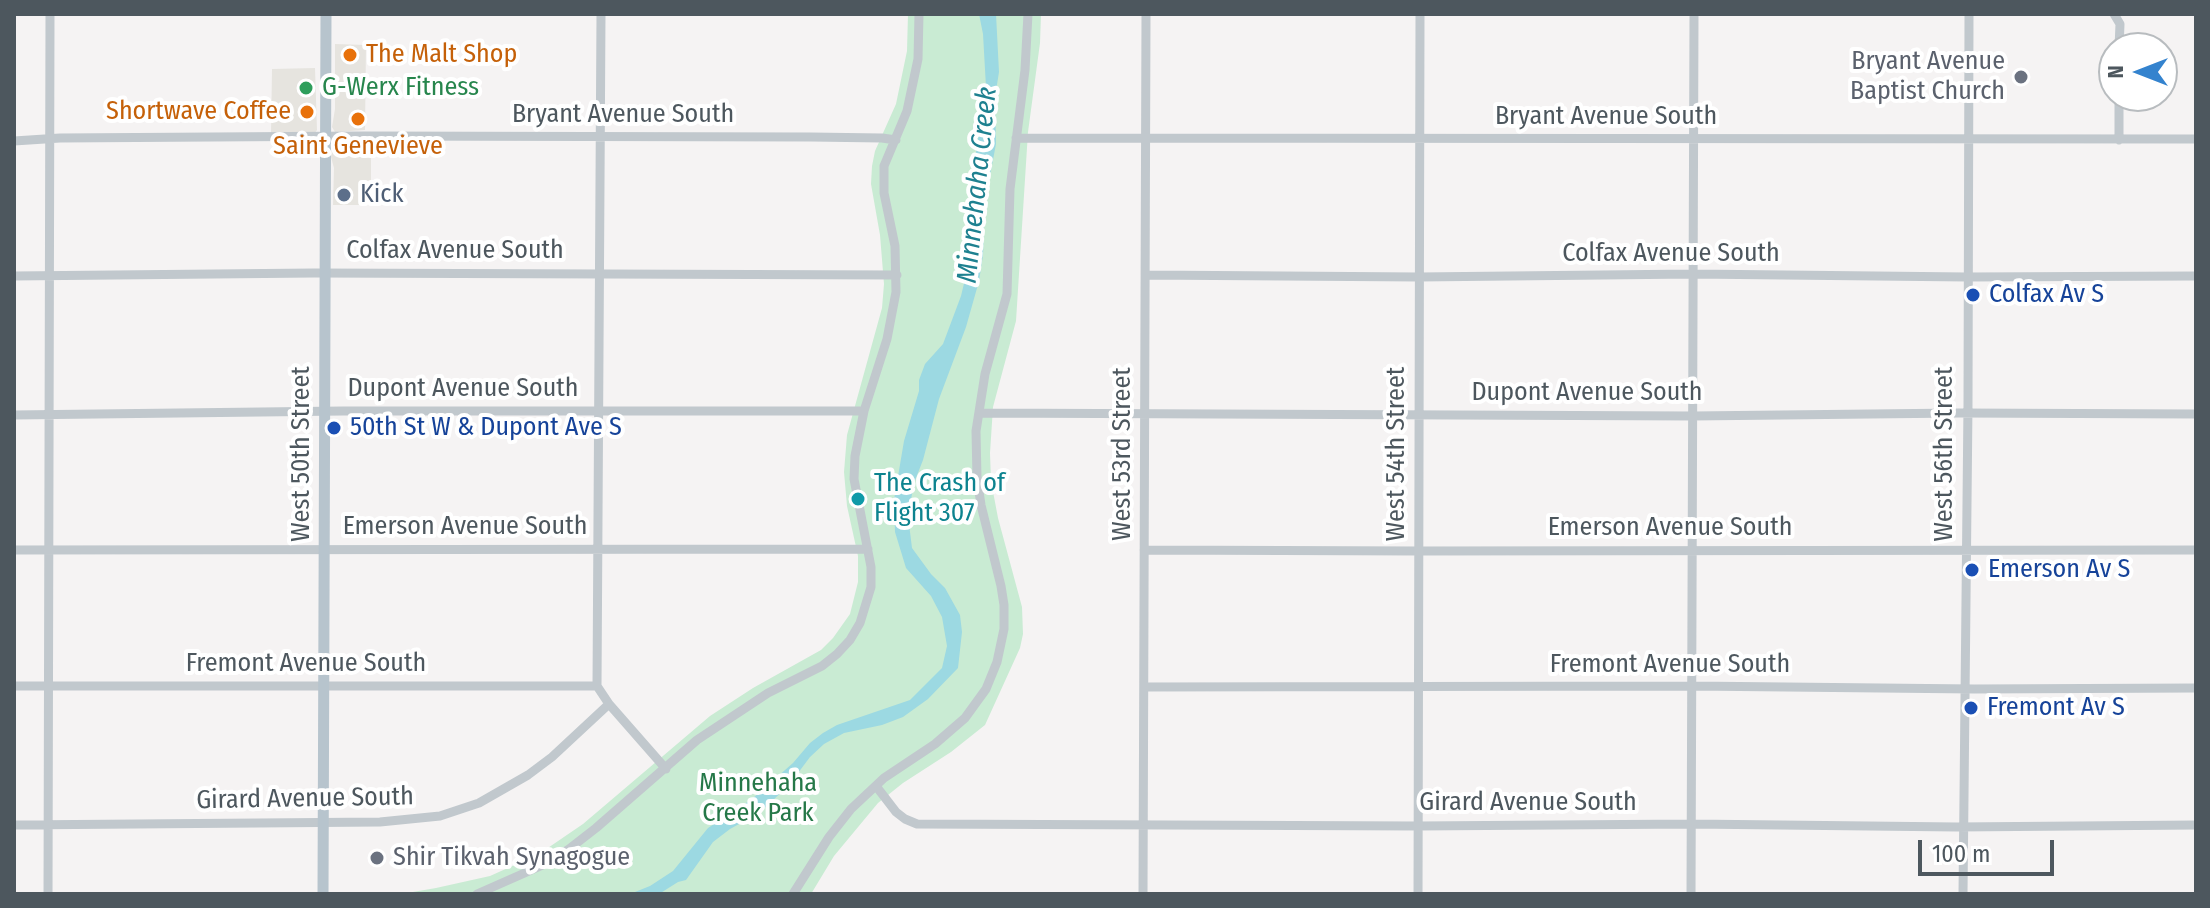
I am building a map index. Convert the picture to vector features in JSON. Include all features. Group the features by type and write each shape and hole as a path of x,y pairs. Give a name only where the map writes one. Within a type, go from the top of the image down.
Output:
{"main road":[{"name":"West 50th Street","path":"323,894 326,14"}],"street":[{"path":"48,894 50,14"},
{"path":"601,14 597,686 666,769"},
{"path":"477,894 545,864 569,849 697,740 731,715 822,666 850,640 860,623 871,587 871,567 854,479 855,456 864,411 887,339 897,275 895,246 883,185 884,166 907,111 918,59 919,14"},
{"path":"793,894 851,809 884,778 935,744 965,718 986,689 997,662 1004,629 1004,605 977,478 976,431 985,374 1007,294 1010,189 1025,70 1028,14"},
{"name":"West 53rd Street","path":"1143,894 1146,14"},
{"name":"West 54th Street","path":"1418,894 1420,14"},
{"path":"1691,894 1694,14"},
{"name":"West 56th Street","path":"1963,894 1969,14"},
{"path":"2119,112 2119,140"},
{"name":"Bryant Avenue South","path":"14,141 326,137 811,137 896,140"},
{"name":"Bryant Avenue South","path":"1016,138 2196,139"},
{"name":"Colfax Avenue South","path":"14,276 326,273 897,275"},
{"name":"Colfax Avenue South","path":"1146,275 2196,276"},
{"name":"Dupont Avenue South","path":"14,415 864,411"},
{"name":"Dupont Avenue South","path":"979,413 1693,416 2196,414"},
{"name":"Emerson Avenue South","path":"14,550 868,549"},
{"name":"Emerson Avenue South","path":"1144,550 2196,550"},
{"name":"Fremont Avenue South","path":"14,686 597,686"},
{"name":"Fremont Avenue South","path":"1144,687 2196,688"},
{"name":"Girard Avenue South","path":"14,825 418,820 479,803 528,775 609,704"},
{"name":"Girard Avenue South","path":"876,786 896,812 917,824 2196,825"}],"shaded area":[{"path":"335,44 366,45 365,130 335,132 332,127"},
{"path":"315,68 315,133 271,134 272,69"},
{"path":"335,142 371,145 371,205 333,205 334,168 331,157"}],"green space":[{"name":"Minnehaha Creek Park","path":"908,14 1041,14 1028,132 1016,321 993,407 990,453 991,481 1022,607 1023,634 1020,648 985,725 878,803 834,856 811,894 336,894 407,893 436,888 490,876 539,854 583,824 710,716 821,650 850,614 858,582 858,556 847,506 844,472 847,435 882,308 884,284 871,184 872,166 875,151 896,104 907,51"}],"water":[{"name":"Minnehaha Creek","path":"979,14 996,14 999,72 995,97 996,144 985,202 983,255 966,327 939,399 914,483 908,516 912,548 945,588 960,615 962,632 958,668 928,699 903,717 844,733 824,744 789,785 759,813 713,842 686,880 659,894 630,894 673,871 708,828 752,799 823,733 837,725 910,700 942,668 947,646 942,617 931,596 906,568 895,532 894,500 919,380 925,364 943,344 966,275 975,159 986,87"}],"place":[{"name":"The Malt Shop","path":"350,55"},
{"name":"Bryant Avenue Baptist Church","path":"2021,77"},
{"name":"G-Werx Fitness","path":"306,88"},
{"name":"Shortwave Coffee","path":"307,112"},
{"name":"Saint Genevieve","path":"358,119"},
{"name":"Kick","path":"344,195"},
{"name":"Colfax Av S","path":"1973,295"},
{"name":"50th St W & Dupont Ave S","path":"334,428"},
{"name":"The Crash of Flight 307","path":"858,499"},
{"name":"Emerson Av S","path":"1972,570"},
{"name":"Fremont Av S","path":"1971,708"},
{"name":"Shir Tikvah Synagogue","path":"377,858"}]}
